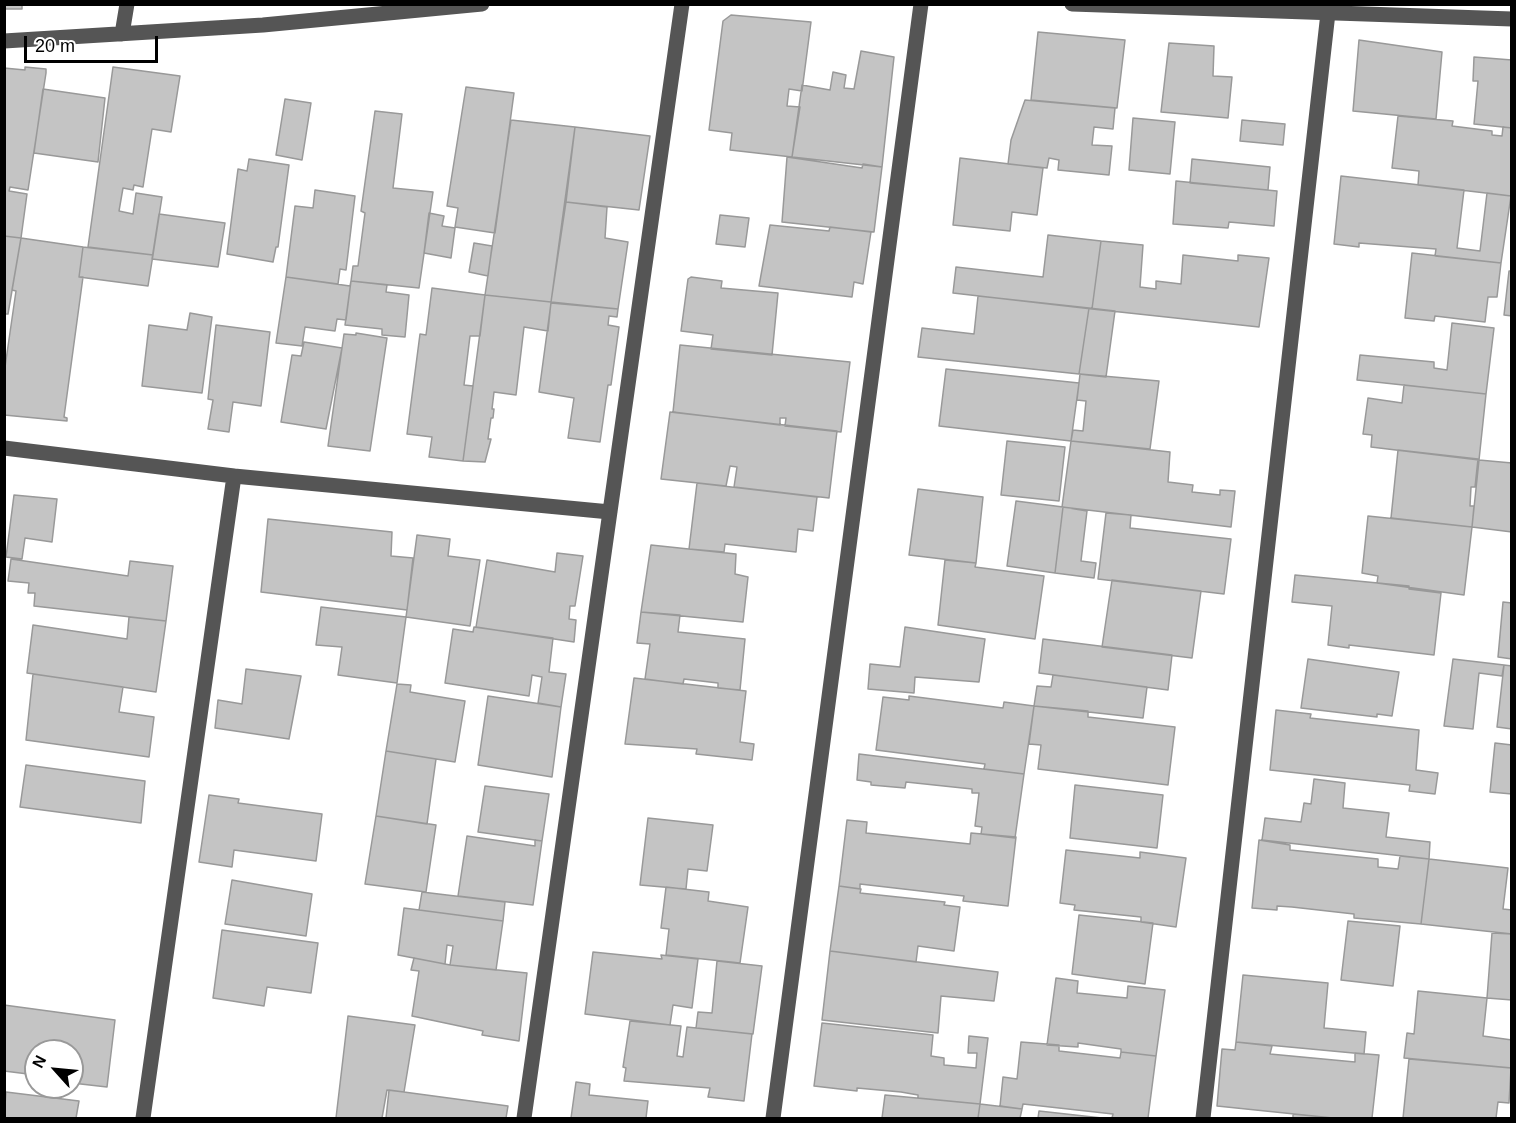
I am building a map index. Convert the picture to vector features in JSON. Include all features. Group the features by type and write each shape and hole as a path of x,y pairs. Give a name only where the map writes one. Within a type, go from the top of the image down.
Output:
{"street":[{"path":"122,34 127,4"},
{"path":"524,1119 682,4"},
{"path":"773,1119 921,4"},
{"path":"1072,4 1512,19"},
{"path":"4,42 263,25 480,5"},
{"path":"1203,1119 1328,13"},
{"path":"4,448 234,476 610,512"},
{"path":"143,1119 234,476"}],"building":[{"path":"4,4 22,4 22,9 4,9"},
{"path":"731,15 811,22 802,91 789,89 787,106 800,107 792,157 730,150 732,133 709,130 723,21"},
{"path":"1038,32 1125,40 1117,108 1031,100"},
{"path":"1359,40 1442,52 1436,119 1353,111"},
{"path":"1169,43 1214,46 1213,76 1232,77 1228,118 1161,112"},
{"path":"861,51 894,57 882,167 792,157 802,85 830,90 833,72 846,75 844,88 854,89"},
{"path":"1474,57 1512,60 1512,128 1474,124 1478,81 1473,81"},
{"path":"25,67 46,69 46,73 28,190 10,187 9,191 27,194 21,238 4,236 4,68 25,70"},
{"path":"113,67 180,76 171,132 152,129 143,187 134,185 133,190 123,188 119,211 133,214 136,193 162,197 153,255 88,247"},
{"path":"466,87 514,93 495,233 455,227 458,208 447,206"},
{"path":"43,89 105,98 98,162 34,153"},
{"path":"285,99 311,103 302,160 276,155"},
{"path":"1025,100 1115,108 1113,129 1094,127 1092,145 1112,146 1109,175 1058,170 1059,160 1049,158 1047,168 1008,164 1011,140"},
{"path":"375,111 402,114 393,188 433,192 419,288 351,281 353,266 358,266 365,213 361,211"},
{"path":"1398,116 1453,121 1452,126 1492,131 1492,135 1502,136 1503,127 1512,128 1511,196 1418,185 1419,171 1392,168"},
{"path":"1133,118 1175,122 1170,174 1129,170"},
{"path":"511,120 575,127 551,302 485,295"},
{"path":"1242,120 1285,124 1283,145 1240,141"},
{"path":"575,127 650,136 639,210 566,202"},
{"path":"787,157 862,168 863,164 882,167 874,232 782,222"},
{"path":"960,158 1043,168 1037,215 1012,212 1010,231 953,225"},
{"path":"249,159 289,165 278,247 276,247 273,262 227,254 238,169 247,171"},
{"path":"1192,159 1270,167 1268,190 1190,183"},
{"path":"1341,176 1464,190 1457,248 1480,251 1487,193 1511,196 1501,263 1435,256 1436,249 1359,243 1359,247 1334,244"},
{"path":"1176,181 1277,191 1274,226 1229,222 1228,228 1173,224"},
{"path":"315,190 355,196 346,270 340,269 338,284 286,277 295,206 313,208"},
{"path":"566,202 607,207 605,238 628,242 618,309 551,302"},
{"path":"429,213 444,216 442,226 455,228 451,258 424,253"},
{"path":"159,214 225,223 218,267 152,259"},
{"path":"720,215 749,218 745,247 716,244"},
{"path":"770,225 829,231 830,227 871,232 863,284 854,282 852,297 759,286"},
{"path":"1048,235 1101,241 1092,309 953,293 956,267 1043,277"},
{"path":"4,236 21,238 8,314 4,314"},
{"path":"21,238 83,247 79,277 83,277 64,417 67,421 4,415 4,374 16,291 12,290"},
{"path":"1101,241 1143,245 1140,287 1156,289 1156,281 1181,284 1183,255 1238,261 1238,255 1269,258 1259,327 1092,309"},
{"path":"474,243 492,246 488,276 469,272"},
{"path":"83,247 153,255 148,286 79,277"},
{"path":"1412,253 1501,263 1497,297 1488,297 1485,322 1435,316 1434,321 1405,318"},
{"path":"1509,271 1512,271 1512,316 1504,315"},
{"path":"286,277 350,286 351,281 346,320 337,319 335,331 305,327 302,346 276,343"},
{"path":"691,277 722,281 721,288 778,293 772,355 711,349 713,335 681,331 688,279"},
{"path":"351,281 387,285 386,292 409,295 405,337 382,335 382,329 345,325"},
{"path":"432,288 485,295 480,336 470,336 464,385 473,386 463,461 429,457 432,437 407,434 420,334 426,335"},
{"path":"485,295 551,302 548,331 524,327 516,395 494,392 493,418 491,418 488,439 491,439 485,462 463,461"},
{"path":"978,296 1089,308 1079,374 918,357 922,328 974,334"},
{"path":"551,303 618,309 617,317 609,316 608,325 619,327 600,442 568,438 574,398 539,392"},
{"path":"1089,308 1115,311 1106,377 1079,374"},
{"path":"190,313 212,317 202,393 142,386 149,325 187,330"},
{"path":"1452,323 1494,328 1486,394 1357,380 1360,355 1434,362 1434,368 1447,370"},
{"path":"216,325 270,332 261,406 233,402 229,432 208,429 213,400 208,399"},
{"path":"356,333 387,338 370,451 328,446 344,334 356,335"},
{"path":"304,342 342,348 326,429 281,422 292,355 301,356"},
{"path":"680,345 850,362 841,432 785,426 786,418 780,418 780,425 673,412"},
{"path":"946,369 1079,383 1071,441 939,426"},
{"path":"1080,374 1159,381 1150,449 1071,441 1073,430 1083,431 1086,401 1077,400"},
{"path":"1404,385 1486,394 1479,460 1371,447 1372,435 1363,434 1368,398 1402,403"},
{"path":"670,412 837,431 829,498 734,487 737,467 730,466 726,486 661,479"},
{"path":"1007,441 1065,447 1059,501 1001,495"},
{"path":"1071,441 1170,452 1168,482 1193,485 1192,492 1220,495 1220,490 1235,491 1231,527 1062,507"},
{"path":"1398,450 1478,459 1475,487 1471,487 1470,506 1474,506 1472,527 1391,518"},
{"path":"1479,460 1512,463 1512,532 1472,527"},
{"path":"697,483 817,497 813,531 798,529 796,552 725,544 724,552 689,549"},
{"path":"918,489 983,497 976,563 909,555"},
{"path":"14,495 57,499 52,542 25,538 22,559 6,557"},
{"path":"1016,501 1063,507 1055,573 1007,566"},
{"path":"1063,507 1087,511 1081,561 1096,563 1094,578 1055,573"},
{"path":"1106,513 1131,515 1130,528 1231,539 1224,594 1098,579"},
{"path":"1368,516 1472,527 1464,595 1377,583 1378,576 1362,573"},
{"path":"268,519 392,532 391,556 413,558 407,610 261,592"},
{"path":"417,535 450,539 448,556 480,560 470,626 406,617"},
{"path":"651,545 736,554 735,574 748,577 743,622 641,612"},
{"path":"557,553 583,556 575,606 570,606 569,619 576,620 574,642 476,627 487,560 555,572"},
{"path":"11,559 128,576 130,561 173,566 166,621 34,606 35,593 28,593 29,583 8,581"},
{"path":"945,560 976,563 975,567 1044,576 1035,639 938,625"},
{"path":"1295,575 1409,586 1409,589 1441,593 1434,655 1349,645 1349,648 1328,645 1332,606 1292,602"},
{"path":"1112,580 1201,591 1192,658 1102,647"},
{"path":"1503,602 1512,603 1512,659 1498,657"},
{"path":"321,607 406,617 397,683 338,675 342,647 316,645"},
{"path":"641,612 680,615 678,632 745,639 740,690 718,688 718,683 684,679 683,684 645,679 650,644 637,643"},
{"path":"129,617 166,621 156,692 27,673 33,625 127,639"},
{"path":"474,627 553,638 549,672 566,674 561,707 538,703 542,677 532,675 529,696 445,683 453,629 473,632"},
{"path":"905,627 985,639 979,682 915,677 914,693 868,689 870,664 900,667"},
{"path":"1043,639 1172,655 1168,690 1039,673"},
{"path":"1308,659 1399,672 1392,716 1377,714 1377,717 1301,708"},
{"path":"1453,659 1504,665 1502,676 1479,673 1473,729 1444,726"},
{"path":"1504,665 1512,666 1512,729 1497,727"},
{"path":"246,669 301,676 289,739 215,728 218,700 242,704"},
{"path":"33,674 123,687 119,712 154,717 149,757 26,740"},
{"path":"1053,675 1147,687 1143,718 1034,706 1037,686 1051,687"},
{"path":"634,678 746,691 740,742 754,744 752,760 696,754 697,749 625,744"},
{"path":"397,684 411,685 410,692 465,701 455,762 386,751"},
{"path":"488,696 561,707 552,777 478,765"},
{"path":"909,696 1003,708 1004,702 1034,706 1024,774 984,769 985,764 876,750 883,697 909,700"},
{"path":"1034,706 1088,711 1088,717 1175,727 1168,785 1038,769 1041,745 1029,744"},
{"path":"1276,710 1311,714 1310,718 1419,730 1416,770 1438,773 1435,794 1409,791 1410,785 1270,770"},
{"path":"1495,743 1512,745 1512,794 1490,792"},
{"path":"386,751 436,759 427,824 376,816"},
{"path":"859,754 1024,774 1015,838 981,834 982,827 975,826 979,793 972,793 972,789 906,782 905,788 871,785 871,782 857,780"},
{"path":"26,765 145,781 141,823 20,807"},
{"path":"1314,779 1345,783 1343,808 1389,813 1386,837 1430,842 1429,859 1262,840 1265,818 1301,822 1304,803 1311,804"},
{"path":"1075,785 1163,795 1157,848 1070,838"},
{"path":"485,786 549,794 542,841 478,832"},
{"path":"209,795 239,799 238,803 322,814 316,861 234,850 232,867 199,862"},
{"path":"376,816 436,825 426,892 365,884"},
{"path":"648,818 713,825 707,871 688,869 686,889 640,885"},
{"path":"847,820 867,822 866,833 970,844 971,833 1016,837 1008,906 963,901 964,896 860,884 860,889 839,886"},
{"path":"467,836 535,846 535,840 542,841 533,905 458,896"},
{"path":"1259,840 1290,845 1290,850 1378,859 1378,867 1398,869 1400,856 1429,859 1421,924 1354,918 1354,914 1292,907 1277,906 1277,910 1252,908"},
{"path":"1066,850 1140,858 1140,852 1186,858 1176,927 1141,922 1141,917 1074,910 1075,905 1060,903"},
{"path":"1429,859 1508,868 1503,909 1512,910 1512,934 1421,924"},
{"path":"232,880 312,894 306,936 225,924"},
{"path":"839,886 861,889 860,893 945,902 944,905 960,907 954,951 918,946 916,962 830,951"},
{"path":"666,887 709,892 708,901 748,907 740,963 666,955 669,929 661,928"},
{"path":"422,892 505,902 503,921 419,910"},
{"path":"404,908 503,921 496,970 450,965 453,946 447,945 445,964 398,955"},
{"path":"1079,915 1153,923 1145,984 1072,974"},
{"path":"1348,921 1400,926 1393,986 1341,980"},
{"path":"222,930 318,943 311,993 267,987 264,1006 213,998"},
{"path":"1492,933 1512,934 1512,1000 1487,998"},
{"path":"830,951 998,972 994,1001 941,996 938,1033 822,1020"},
{"path":"593,952 662,959 661,955 698,959 692,1008 673,1005 670,1025 585,1014"},
{"path":"414,958 450,965 527,973 519,1041 482,1035 483,1031 412,1016 419,971 411,970"},
{"path":"717,961 762,966 753,1034 696,1028 698,1012 712,1013"},
{"path":"1243,975 1328,983 1324,1028 1366,1032 1364,1054 1236,1042"},
{"path":"1056,978 1078,981 1077,993 1127,998 1128,986 1165,990 1156,1056 1121,1052 1121,1049 1078,1043 1078,1047 1047,1045"},
{"path":"1418,991 1487,998 1483,1036 1512,1040 1512,1068 1404,1058 1407,1033 1414,1034"},
{"path":"4,1005 115,1020 107,1087 84,1084 84,1039 24,1039 24,1074 4,1071"},
{"path":"348,1016 415,1025 404,1092 387,1090 382,1118 336,1118"},
{"path":"630,1021 681,1026 677,1056 683,1057 687,1027 752,1034 744,1101 708,1097 710,1088 624,1081 626,1068 623,1067"},
{"path":"822,1023 933,1035 931,1056 944,1058 944,1065 976,1068 977,1053 968,1053 969,1036 988,1038 980,1104 918,1098 918,1095 901,1092 857,1088 857,1091 814,1086"},
{"path":"1021,1042 1059,1045 1059,1051 1120,1058 1121,1052 1156,1056 1148,1118 1112,1118 1113,1114 1023,1104 1022,1109 1000,1106 1003,1077 1017,1079"},
{"path":"1236,1042 1272,1046 1270,1054 1355,1062 1355,1053 1379,1055 1372,1118 1333,1118 1217,1106 1222,1049 1235,1050"},
{"path":"1409,1059 1511,1068 1509,1103 1498,1102 1496,1118 1403,1118"},
{"path":"576,1082 590,1084 589,1095 648,1101 646,1118 571,1118"},
{"path":"389,1090 508,1106 506,1118 386,1118"},
{"path":"6,1092 24,1094 24,1099 79,1101 76,1118 4,1118"},
{"path":"885,1095 980,1104 978,1118 882,1118"},
{"path":"980,1104 1022,1109 1020,1118 978,1118"},
{"path":"1039,1111 1102,1118 1038,1118"},
{"path":"1293,1114 1333,1118 1293,1118"}]}
